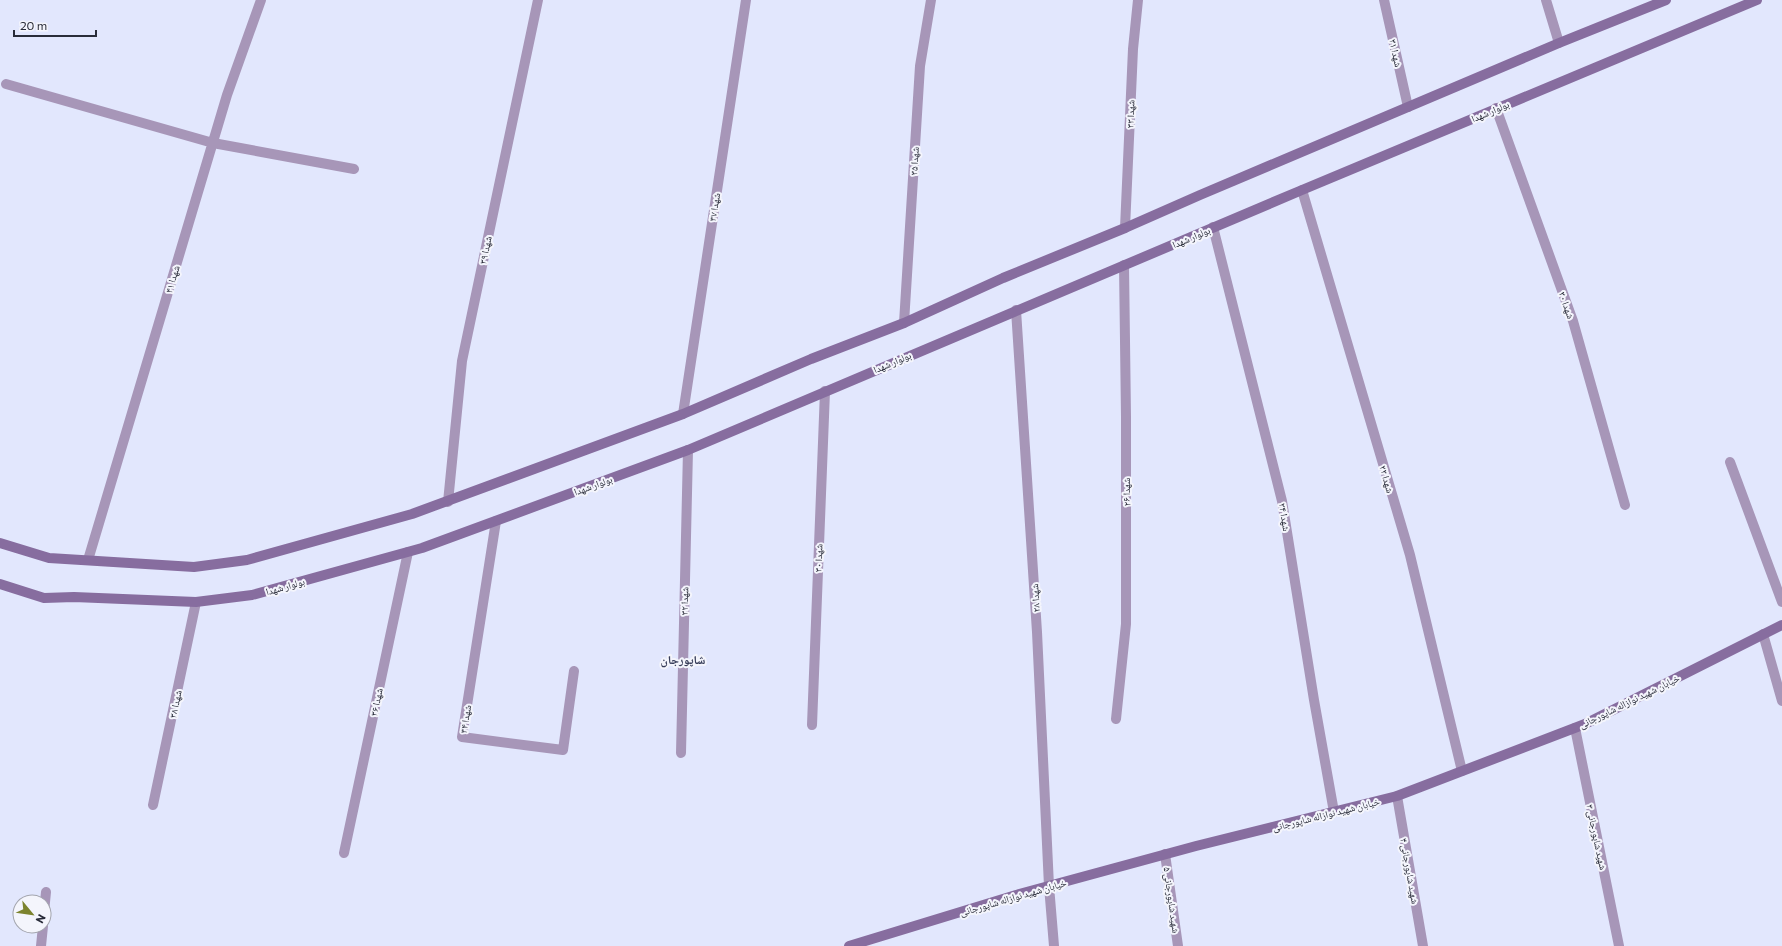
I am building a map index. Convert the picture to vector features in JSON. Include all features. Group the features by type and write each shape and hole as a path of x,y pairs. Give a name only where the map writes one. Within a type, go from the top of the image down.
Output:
{"main road":[{"path":"0,543 49,558 194,567 247,560 412,514 448,502 683,414 811,359 904,323 1003,278 1125,228 1559,43 1666,0"},
{"name":"بولوار شهدا","path":"0,584 44,598 74,597 196,602 252,595 422,548 688,450 1213,227 1757,0"},
{"name":"خیابان شهید نوازاله شاپورجانی","path":"849,946 871,943 1049,886 1165,854 1397,796 1575,728 1782,625"}],"street":[{"name":"شهدا ۴۱","path":"88,560 227,95 261,0"},
{"name":"شهدا ۳۹","path":"448,502 462,361 538,0"},
{"name":"شهدا ۳۷","path":"683,414 746,0"},
{"name":"شهدا ۳۵","path":"904,323 920,66 931,0"},
{"name":"شهدا ۳۳","path":"1125,228 1133,49 1138,0"},
{"name":"شهدا ۳۱","path":"1384,0 1408,107"},
{"path":"1546,0 1559,43"},
{"path":"6,84 213,143 354,169"},
{"name":"شهدا ۲۰","path":"1496,108 1573,321 1625,506"},
{"name":"شهدا ۲۲","path":"1302,190 1410,555 1462,771"},
{"name":"شهدا ۲۴","path":"1213,227 1282,501 1314,700 1334,812"},
{"name":"شهدا ۲۶","path":"1116,719 1126,624 1124,265"},
{"name":"شهدا ۲۸","path":"1016,310 1037,632 1049,886 1054,946"},
{"name":"شهدا ۳۰","path":"812,725 825,391"},
{"name":"شهدا ۳۲","path":"681,753 688,450"},
{"path":"1730,462 1782,602"},
{"name":"شهدا ۳۴","path":"496,520 462,737 563,750 574,671"},
{"name":"شهدا ۳۶","path":"344,853 408,552"},
{"name":"شهدا ۳۸","path":"153,805 196,602"},
{"path":"1763,634 1782,701"},
{"name":"شهید شاپورجانی ۳","path":"1575,728 1619,946"},
{"name":"شهید شاپورجانی ۴","path":"1397,796 1423,946"},
{"name":"شهید شاپورجانی ۵","path":"1165,854 1178,946"},
{"path":"41,946 42,934"}],"district":[{"name":"شاپورجان","path":"683,660"}]}
